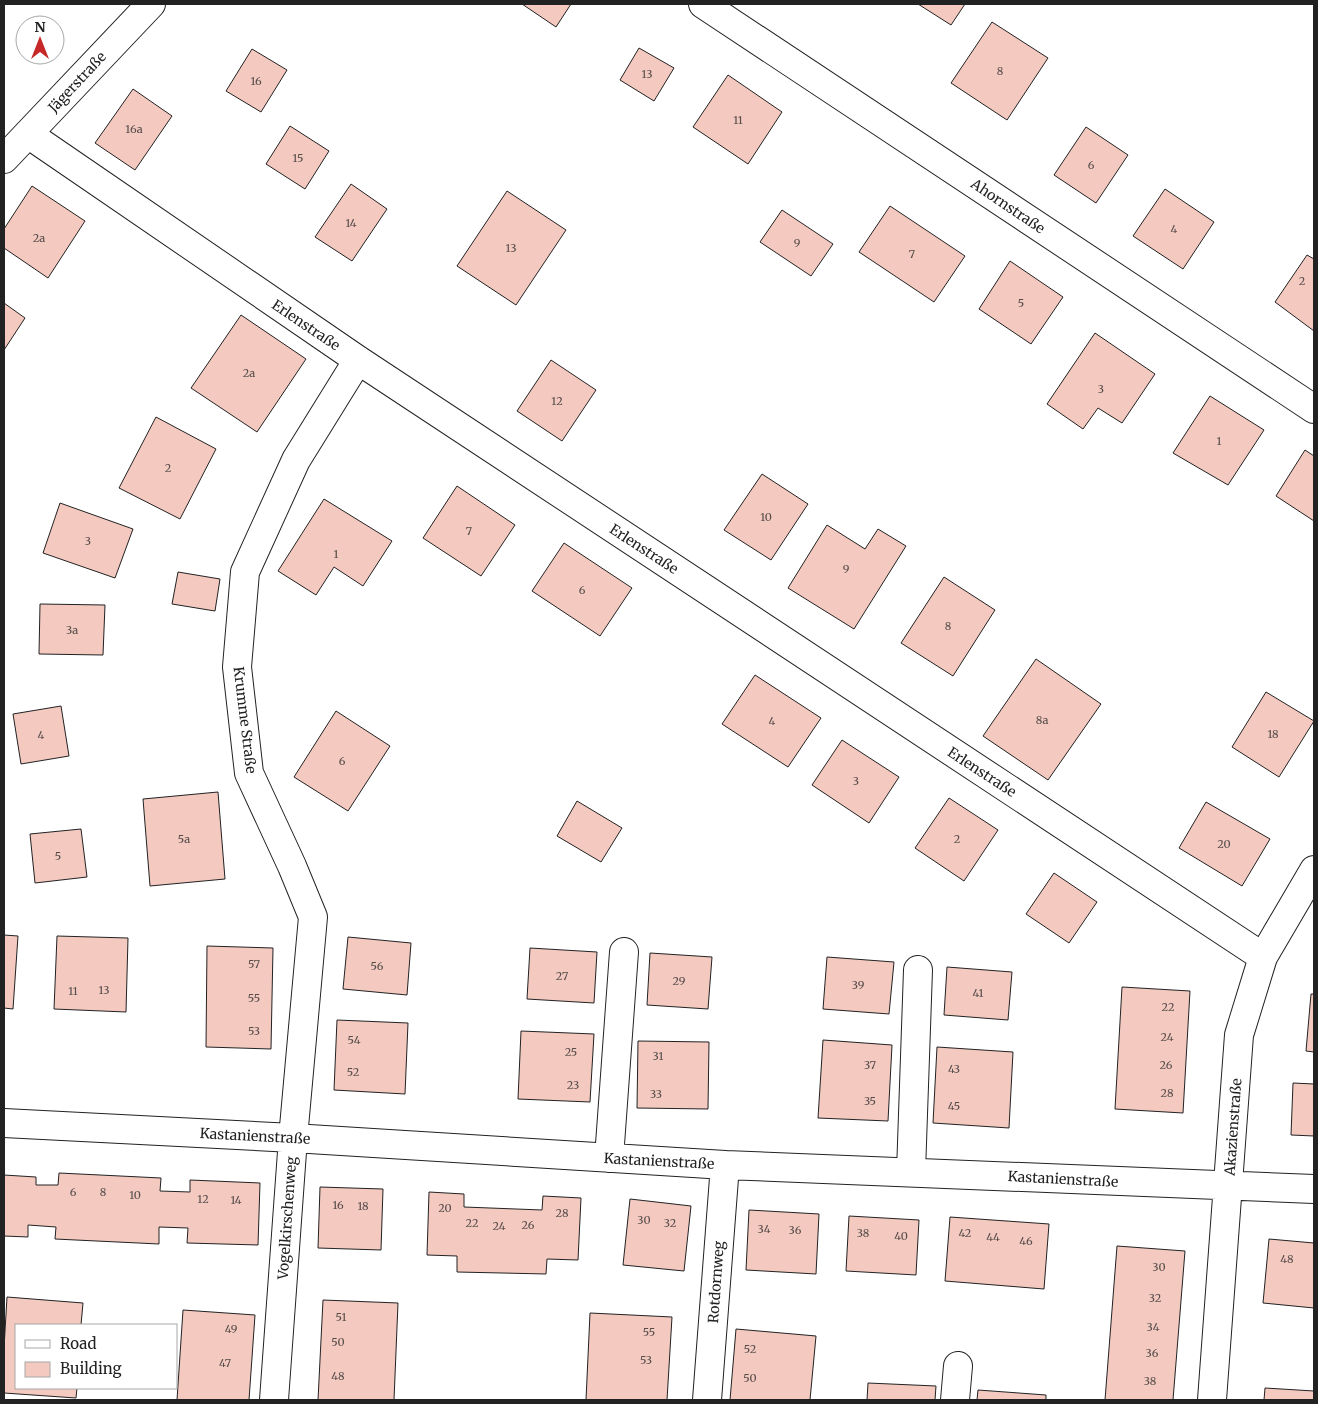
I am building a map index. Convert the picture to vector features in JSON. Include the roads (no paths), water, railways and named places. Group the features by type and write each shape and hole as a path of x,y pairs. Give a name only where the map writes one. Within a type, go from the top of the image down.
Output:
{"street":[{"name":"Jägerstraße","path":"4,159 151,4"},
{"name":"Ahornstraße","path":"703,4 1314,409"},
{"name":"Erlenstraße","path":"28,134 358,360 1263,957"},
{"name":"Krumme Straße","path":"313,917 292,866 249,773 237,658 245,572 296,460 358,360"},
{"name":"Akazienstraße","path":"1212,1400 1239,1035 1263,957 1314,870"},
{"name":"Vogelkirschenweg","path":"274,1400 293,1138 313,917"},
{"path":"610,1158 624,952"},
{"path":"911,1172 918,970"},
{"name":"Kastanienstraße","path":"4,1123 725,1164 1314,1189"},
{"name":"Rotdornweg","path":"707,1400 725,1164"},
{"path":"955,1400 958,1366"}]}
